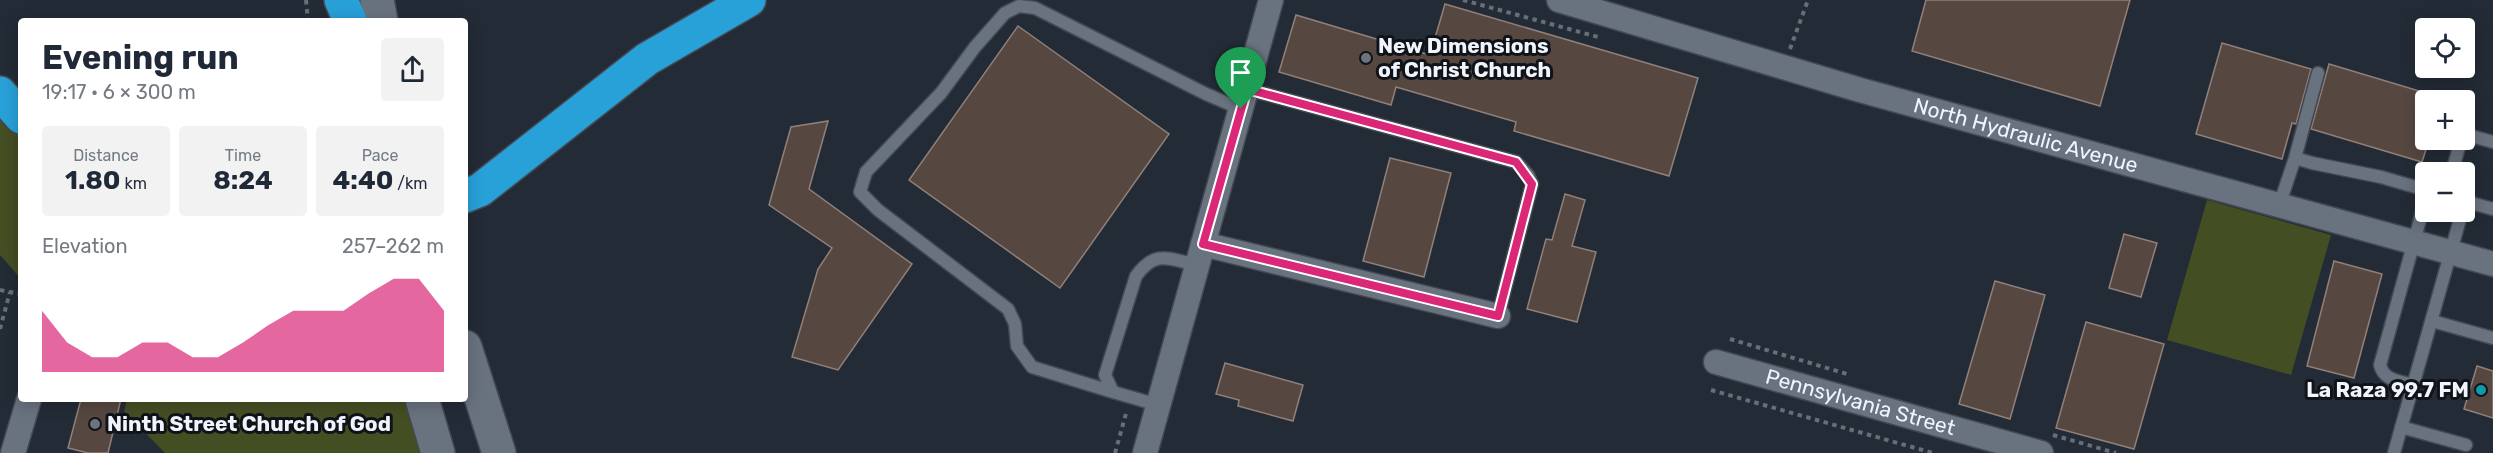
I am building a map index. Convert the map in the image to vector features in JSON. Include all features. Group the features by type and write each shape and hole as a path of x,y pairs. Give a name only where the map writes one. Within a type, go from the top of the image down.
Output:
{"highway":[{"path":"341,0 349,18"},
{"path":"468,195 480,190 508,169 646,59 749,0"},
{"path":"0,93 18,114"}],"street":[{"path":"333,0 336,18"},
{"path":"377,0 380,18"},
{"path":"1145,453 1271,0"},
{"name":"North Hydraulic Avenue","path":"1559,0 1860,90 2493,264"},
{"path":"1200,255 1498,316"},
{"path":"468,356 499,453"},
{"name":"Pennsylvania Street","path":"1716,362 2041,453"},
{"path":"14,453 28,402"},
{"path":"423,402 438,453"}],"lane":[{"path":"1158,405 1032,367 1017,346 1015,324 1008,309 878,210 860,192 866,171 941,93 975,47 1005,13 1019,6 1035,8 1206,94 1244,99 1516,162 1532,184 1498,316"},
{"path":"2279,206 2295,158 2318,73"},
{"path":"2475,137 2493,142"},
{"path":"2295,158 2415,187"},
{"path":"2475,204 2493,208"},
{"path":"2414,385 2387,377 2380,365 2420,222"},
{"path":"2394,453 2459,222"},
{"path":"1113,392 1105,375 1136,276 1145,264 1158,257 1200,255"},
{"path":"2432,321 2493,338"},
{"path":"2401,427 2466,445"}],"path":[{"path":"306,0 308,18"},
{"path":"1463,0 1606,39"},
{"path":"1786,67 1808,0"},
{"path":"0,290 18,293"},
{"path":"0,329 10,292"},
{"path":"1711,390 1933,453"},
{"path":"1115,453 1130,397"}],"green space":[{"path":"0,112 18,133 18,276 0,255"},
{"path":"2207,200 2331,235 2291,375 2167,340"},
{"path":"126,402 408,402 421,453 165,453 124,411"}],"building":[{"path":"1926,0 2130,0 2100,106 1912,51"},
{"path":"1445,4 1698,78 1669,176 1514,131 1516,122 1396,87 1391,105 1279,72 1296,15 1430,55"},
{"path":"1018,26 1169,134 1060,288 909,180"},
{"path":"2222,43 2311,69 2296,124 2292,123 2282,159 2196,134"},
{"path":"2329,64 2416,90 2415,150 2426,150 2422,162 2311,129"},
{"path":"828,121 809,189 912,264 838,370 792,357 818,269 832,248 769,205 791,127"},
{"path":"1390,158 1451,173 1424,277 1363,261"},
{"path":"1565,194 1585,200 1572,246 1596,252 1577,322 1527,309 1546,239 1552,240"},
{"path":"2124,234 2157,243 2141,297 2109,288"},
{"path":"2334,261 2382,274 2354,378 2307,366"},
{"path":"1995,281 2045,295 2010,419 1959,404"},
{"path":"2086,322 2164,344 2134,449 2056,428"},
{"path":"1225,363 1303,385 1293,421 1238,406 1239,400 1216,394"},
{"name":"La Raza 99.7 FM","path":"2477,366 2493,371 2493,418 2464,409"},
{"name":"Ninth Street Church of God","path":"80,402 120,402 108,453 88,453 68,448"}],"place":[{"name":"New Dimensions of Christ Church","path":"1366,58"},
{"name":"La Raza 99.7 FM","path":"2481,390"},
{"name":"Ninth Street Church of God","path":"95,424"}],"route":[{"path":"1247,89 1516,162 1532,184 1498,316 1203,244 1241,109 1247,89"}]}
